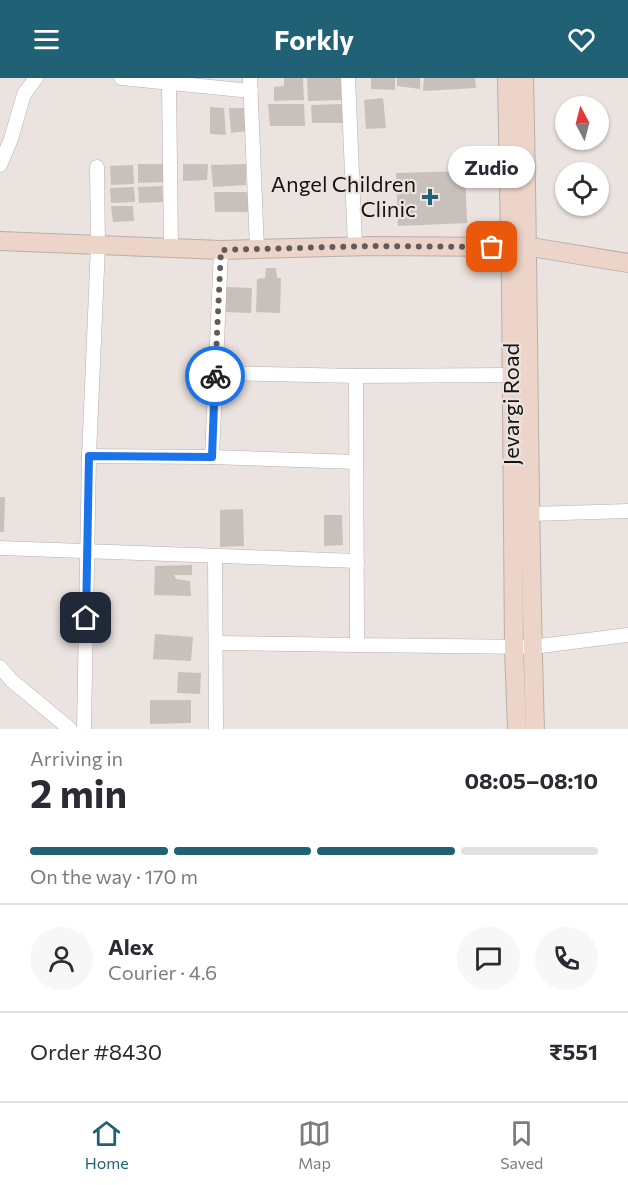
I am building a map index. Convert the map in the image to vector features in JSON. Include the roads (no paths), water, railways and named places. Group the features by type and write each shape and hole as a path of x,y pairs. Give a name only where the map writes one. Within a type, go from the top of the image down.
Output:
{"main road":[{"name":"Jevargi Road","path":"507,78 519,248 511,375 514,648 518,729"},
{"path":"524,78 519,248 530,514 535,729"},
{"path":"0,241 221,250 355,246 519,248 628,263"}],"street":[{"path":"0,165 11,139 24,94 36,78"},
{"path":"121,78 169,83 251,85 257,249"},
{"path":"348,78 355,246"},
{"path":"169,83 171,248"},
{"path":"84,729 89,456 98,245 97,167"},
{"path":"212,457 221,250"},
{"path":"216,373 356,376 511,375"},
{"path":"356,376 357,645"},
{"path":"89,456 356,462"},
{"path":"530,514 628,511"},
{"path":"0,548 357,561"},
{"path":"215,556 216,729"},
{"path":"216,642 514,648 628,635"},
{"path":"0,667 11,680 70,729"}],"place":[{"name":"Angel Children Clinic","path":"430,197"},
{"name":"Zudio","path":"492,247"}]}
